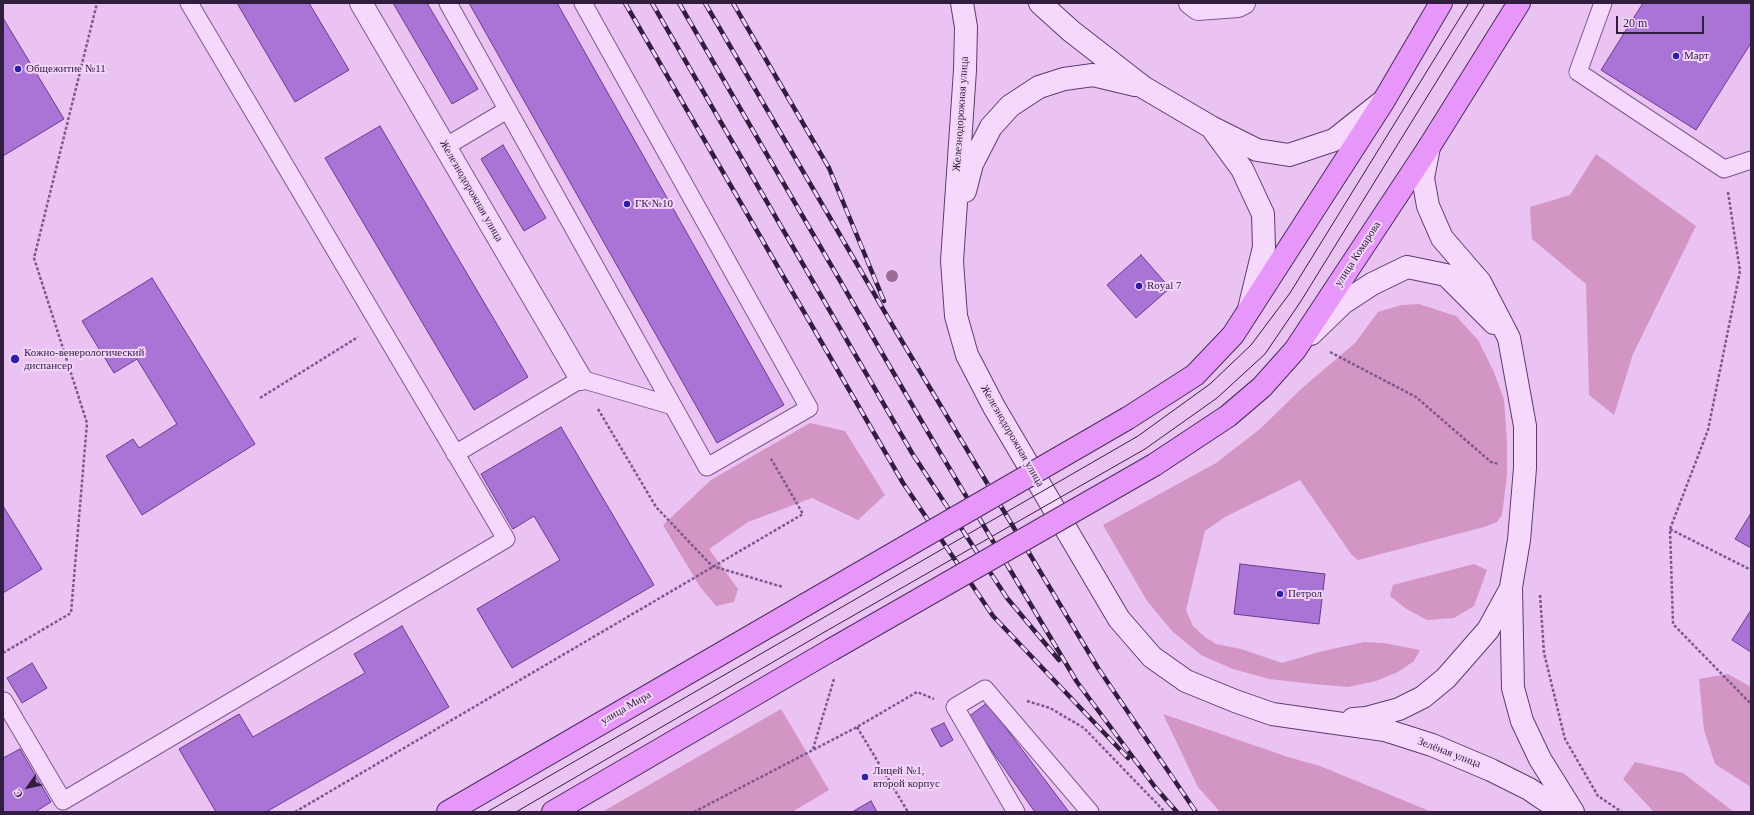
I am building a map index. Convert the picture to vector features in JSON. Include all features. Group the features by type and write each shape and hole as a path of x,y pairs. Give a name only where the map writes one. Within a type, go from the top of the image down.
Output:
{"main road":[{"name":"Железнодорожная улица","path":"362,3 581,379"},
{"name":"Железнодорожная улица","path":"962,3 966,27 965,70 952,261 956,316 967,355 994,407 1120,619 1152,657 1186,681 1234,701 1272,714 1324,720"},
{"path":"1040,3 1071,31 1143,87 1211,127 1257,150 1289,155 1334,140 1383,102"},
{"path":"1190,3 1198,9 1238,6 1244,3"},
{"path":"1248,313 1383,102 1441,3"},
{"name":"улица Комарова","path":"553,812 831,650 1154,465 1228,416 1262,388 1295,350 1429,147 1519,3"},
{"path":"952,261 972,164 991,127 1010,106 1038,87 1064,79 1093,75 1143,87"},
{"path":"1211,127 1242,169 1263,214 1264,246 1248,313"},
{"path":"1429,147 1423,178 1428,206 1442,238 1480,282 1509,338 1525,426 1526,468 1519,540 1511,587 1513,688 1522,721 1540,759 1573,812"},
{"path":"1295,350 1343,303 1372,284 1407,267 1446,275 1509,338"},
{"name":"улица Мира","path":"448,812 1128,418 1194,375 1233,335 1248,313"},
{"path":"1324,720 1366,718 1399,708 1423,697 1446,678 1488,630 1511,587"},
{"name":"Зелёная улица","path":"1324,720 1385,730 1432,745 1491,770 1529,789 1563,812"}],"lane":[{"path":"3,702 4,701 63,801 506,539 189,3"},
{"path":"448,3 707,467 809,408 583,3"},
{"path":"1603,3 1578,72 1724,168 1751,160"},
{"path":"445,147 507,110"},
{"path":"455,454 581,379 673,406"},
{"path":"1016,812 956,707 985,689 1090,812"}],"path":[{"path":"3,653 71,613 87,423 34,258 97,3"},
{"path":"1724,168 1740,271 1708,430 1670,529 1673,624 1751,704"},
{"path":"260,398 379,324"},
{"path":"1327,350 1416,397 1491,462 1526,468"},
{"path":"581,379 656,507 712,566 789,589"},
{"path":"295,812 803,514 759,437"},
{"path":"1670,529 1751,570"},
{"path":"813,750 834,678"},
{"path":"985,689 1050,708 1084,728 1165,812"},
{"path":"694,812 857,727 917,692 956,707"},
{"path":"857,727 908,812"}],"shaded area":[{"path":"1596,154 1696,226 1633,354 1614,415 1589,395 1586,284 1532,239 1530,207 1570,195"},
{"path":"1419,304 1456,316 1478,340 1493,370 1504,399 1507,442 1507,475 1502,515 1497,522 1484,527 1358,560 1351,554 1300,480 1225,517 1205,531 1186,610 1193,626 1205,637 1216,644 1241,649 1282,663 1319,652 1364,642 1384,643 1420,650 1414,661 1398,672 1376,681 1348,687 1269,679 1233,669 1201,655 1173,632 1147,601 1103,525 1216,463 1260,429 1301,389 1355,343 1378,312 1401,305"},
{"path":"810,423 845,431 885,495 858,520 812,498 748,522 709,549 738,589 734,602 716,606 700,587 663,525 711,480"},
{"path":"1474,564 1487,570 1474,606 1454,618 1427,620 1405,608 1390,596 1393,585"},
{"path":"1728,674 1751,687 1751,787 1715,764 1704,730 1699,679"},
{"path":"781,709 829,790 792,812 602,812"},
{"path":"1163,714 1288,757 1320,766 1432,812 1220,812 1198,787"},
{"path":"1635,762 1683,773 1734,812 1654,812 1623,779"}],"building":[{"path":"237,3 309,3 349,70 295,102"},
{"path":"393,3 427,3 478,89 452,104"},
{"name":"ГК №10","path":"469,3 557,3 784,405 717,443"},
{"name":"Март","path":"1643,3 1751,3 1751,43 1696,130 1601,70"},
{"name":"Общежитие №11","path":"3,18 64,119 3,156"},
{"path":"380,126 528,377 474,410 325,158"},
{"path":"503,145 546,218 524,231 481,159"},
{"name":"Royal 7","path":"1141,255 1170,288 1136,318 1107,285"},
{"path":"152,278 255,444 142,515 106,456 133,439 139,448 177,424 137,359 114,373 82,321"},
{"path":"561,427 654,585 512,668 477,609 560,560 534,516 513,529 481,474"},
{"path":"3,506 42,569 3,593"},
{"path":"1751,513 1751,548 1735,539"},
{"name":"Петрол","path":"1240,564 1325,574 1319,624 1234,614"},
{"path":"1751,610 1751,652 1732,640"},
{"path":"402,626 449,707 266,812 216,812 179,749 239,714 253,737 365,673 354,654"},
{"path":"32,663 47,688 22,703 7,678"},
{"path":"987,703 1069,812 1035,812 968,717"},
{"path":"944,723 953,740 941,747 931,729"},
{"path":"20,749 51,802 35,812 3,812 3,758"},
{"path":"871,801 877,812 852,812"}],"tram line":[{"path":"487,812 1138,436 1210,384 1251,345 1290,293 1469,3"},
{"path":"516,812 821,634 1145,449 1217,398 1265,354 1301,301 1485,3"}],"railway":[{"path":"625,3 903,483 993,616 1128,758"},
{"path":"652,3 912,453 1007,598 1059,660"},
{"path":"679,3 929,434 1077,682 1155,787 1177,812"},
{"path":"705,3 897,333 1098,668 1196,812"},
{"path":"733,3 829,168 884,301"}],"place":[{"name":"Март","path":"1676,56"},
{"name":"Общежитие №11","path":"18,69"},
{"name":"ГК №10","path":"627,204"},
{"name":"Royal 7","path":"1139,286"},
{"name":"Кожно-венерологический диспансер","path":"15,359"},
{"name":"Петрол","path":"1280,594"},
{"name":"Лицей №1, второй корпус","path":"865,777"}]}
